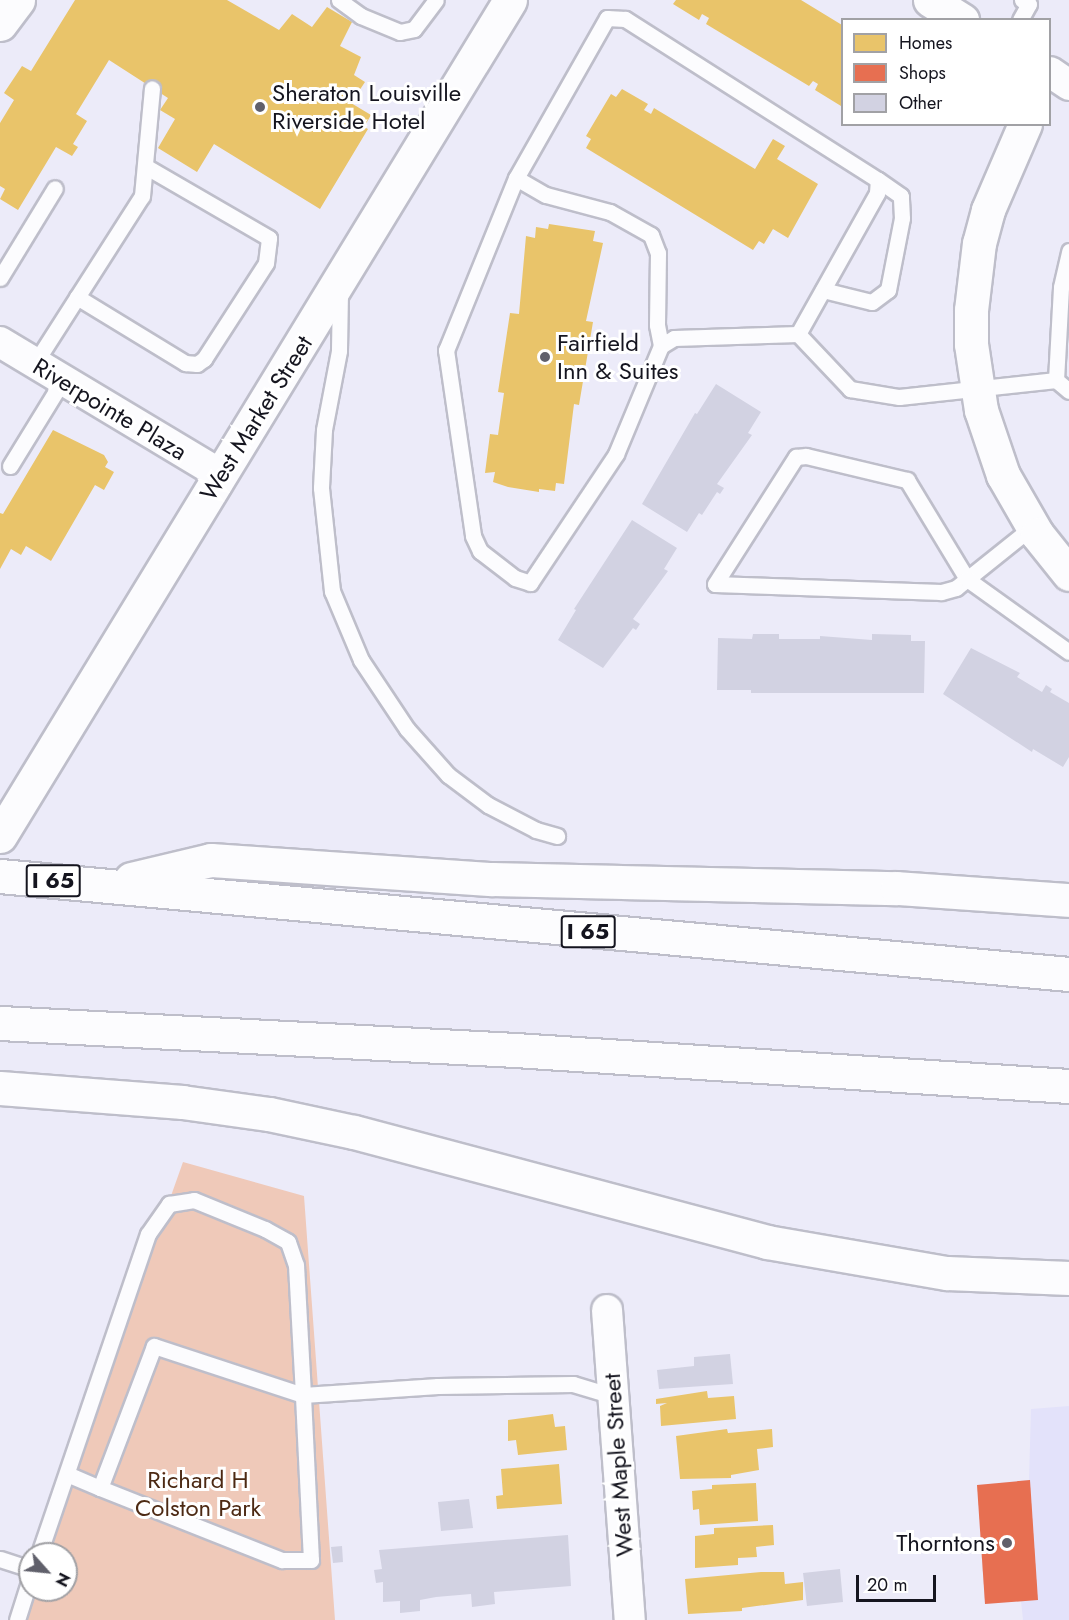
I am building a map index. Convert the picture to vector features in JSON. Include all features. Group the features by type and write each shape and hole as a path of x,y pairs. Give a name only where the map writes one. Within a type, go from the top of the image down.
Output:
{"main road":[{"name":"West Market Street","path":"0,836 510,0"},
{"path":"930,0 959,18"},
{"path":"1024,126 988,210 979,243 970,310 977,388 991,443 1032,526 1069,574"},
{"path":"106,885 210,860 492,879 897,888 1069,900"},
{"name":"I 65","path":"0,876 1069,974"},
{"path":"0,1023 49,1024 1069,1086"},
{"path":"13,1089 182,1102 269,1114 354,1132 767,1242 947,1273 1069,1278"}],"street":[{"path":"1051,73 1069,85"},
{"name":"Riverpointe Plaza","path":"0,342 221,475"},
{"name":"West Maple Street","path":"607,1310 630,1620"}],"lane":[{"path":"339,0 361,16 400,32 414,28 436,0"},
{"path":"1021,18 1028,1"},
{"path":"516,178 546,195 610,212 651,236 658,253 657,325 660,346 616,454 531,583 515,578 480,550 473,536 446,350 516,178 608,18 624,20 901,196 902,218 888,290 872,302 823,290"},
{"path":"35,363 142,196 152,88"},
{"path":"77,297 185,363 197,364 204,359 266,263 269,238 145,166"},
{"path":"798,334 877,193 879,180"},
{"path":"0,278 55,188"},
{"path":"1056,380 1069,251"},
{"path":"341,280 339,351 324,430 321,488 332,591 361,660 407,729 448,775 488,805 536,830 557,836"},
{"path":"660,346 674,338 798,334 850,389 899,397 1056,380 1069,391"},
{"path":"10,466 63,380"},
{"path":"1032,526 967,579 956,588 941,592 715,584 796,458 807,456 907,480 967,579 1069,652"},
{"path":"43,1542 148,1234 169,1204 194,1200 265,1229 288,1242 296,1265 311,1560 282,1560 67,1474"},
{"path":"100,1488 154,1346 303,1395 438,1386 573,1384 613,1396"},
{"path":"0,1559 18,1565"},
{"path":"17,1620 23,1602"}],"shaded area":[{"path":"1069,1406 1069,1620 1023,1620 1021,1601 985,1604 977,1485 1029,1480 1031,1409"}],"green space":[{"name":"Richard H Colston Park","path":"183,1162 304,1196 335,1620 20,1620 27,1602 78,1602 78,1542 48,1542"}],"building: Homes":[{"name":"Sheraton Louisville Riverside Hotel","path":"75,0 227,0 279,30 292,14 312,27 327,7 352,22 340,46 361,57 354,75 365,82 351,103 371,115 364,127 368,129 320,209 214,144 197,172 158,148 175,119 160,110 168,98 109,60 76,114 87,121 73,144 78,147 72,156 56,147 18,210 0,199 5,189 0,186 0,123 14,100 4,93 22,66 31,71"},
{"path":"676,0 801,0 841,24 841,106 815,90 818,84 813,81 809,86 706,24 709,18 702,14 699,20 673,4"},
{"path":"622,89 648,104 644,110 651,114 654,108 755,169 773,139 785,146 777,159 818,184 788,238 773,229 764,244 759,241 753,250 586,148 591,139 586,136 611,94 616,97"},
{"name":"Fairfield Inn & Suites","path":"549,224 595,231 593,241 603,243 586,321 593,322 579,405 574,404 564,484 556,483 555,491 539,489 539,492 493,482 495,472 485,473 490,434 498,435 504,393 498,392 510,313 519,314 526,236 535,238 536,227 548,229"},
{"path":"53,430 104,455 108,462 105,467 114,472 104,490 95,485 51,561 26,546 21,555 11,549 0,569 0,513 3,514"},
{"path":"707,1391 708,1398 734,1396 736,1419 661,1426 660,1406 667,1403 656,1404 656,1399"},
{"path":"553,1414 555,1427 565,1426 567,1450 518,1455 516,1440 508,1441 508,1420"},
{"path":"727,1429 728,1433 772,1429 773,1447 757,1449 759,1470 731,1475 731,1478 680,1479 676,1436"},
{"path":"559,1464 562,1504 497,1509 496,1496 503,1495 501,1469"},
{"path":"756,1483 758,1521 700,1525 699,1509 693,1510 692,1491 712,1489 712,1485"},
{"path":"773,1525 774,1545 756,1547 757,1557 738,1558 738,1565 695,1568 695,1536 714,1534 714,1528"},
{"path":"784,1572 785,1584 803,1582 803,1600 742,1608 742,1611 688,1614 685,1579"}],"building: Shops":[{"name":"Thorntons","path":"1030,1480 1038,1600 985,1604 977,1485"}],"building: Other":[{"path":"716,384 761,412 748,433 752,435 717,484 724,488 720,494 717,492 702,515 699,513 687,532 642,504 695,413 697,414"},
{"path":"632,520 677,548 664,569 668,571 633,619 640,624 636,630 633,628 603,668 558,640 576,610 574,609"},
{"path":"753,634 779,634 779,639 820,639 820,636 872,640 872,634 911,635 911,641 925,641 924,693 751,693 751,690 717,690 718,638 752,639"},
{"path":"971,648 1020,673 1017,677 1042,692 1046,685 1052,689 1050,692 1069,703 1069,757 1063,767 1033,749 1032,752 943,694"},
{"path":"730,1354 733,1384 659,1389 657,1370 694,1366 694,1357"},
{"path":"469,1499 473,1528 441,1531 438,1502"},
{"path":"568,1535 571,1586 494,1592 495,1604 472,1607 471,1594 436,1597 420,1600 420,1611 400,1613 400,1601 383,1602 383,1582 376,1583 374,1570 382,1569 379,1550"},
{"path":"342,1546 343,1562 333,1563 331,1547"},
{"path":"840,1569 843,1602 807,1606 803,1573"}],"place":[{"name":"Sheraton Louisville Riverside Hotel","path":"260,107"},
{"name":"Fairfield Inn & Suites","path":"545,357"},
{"name":"Thorntons","path":"1007,1543"}]}
